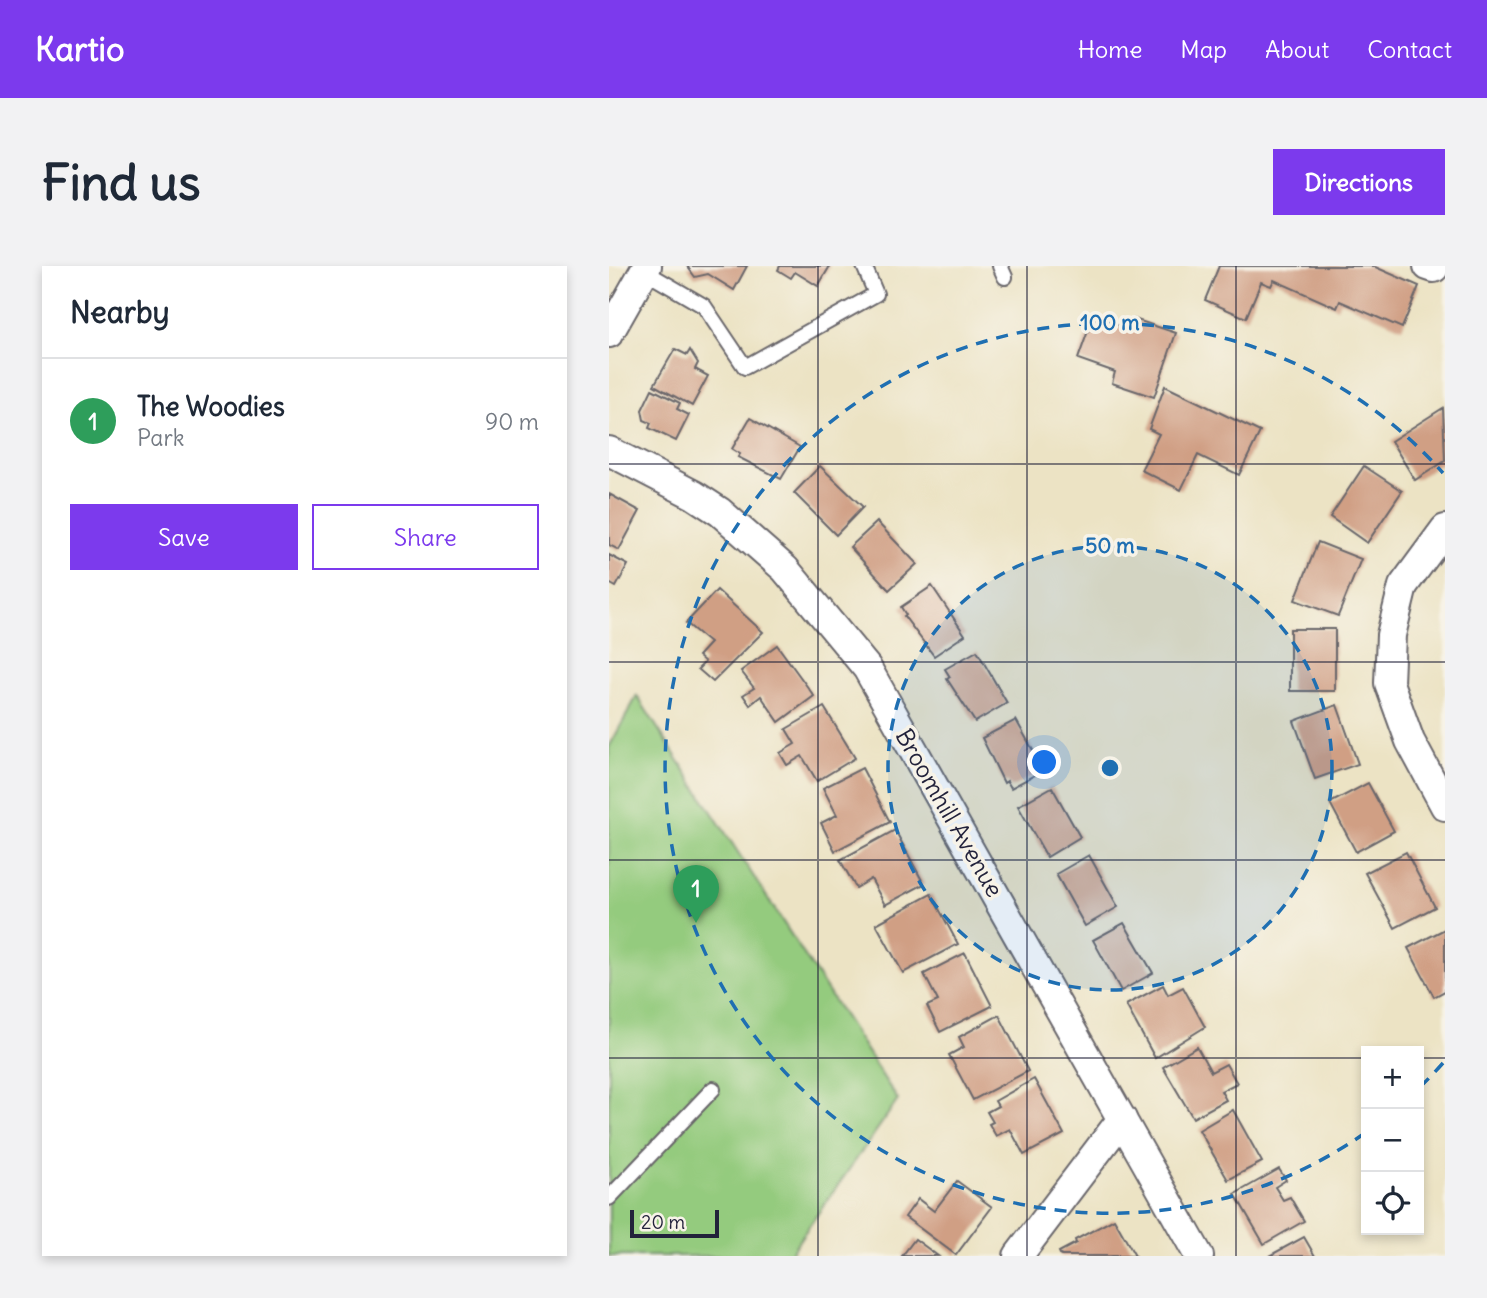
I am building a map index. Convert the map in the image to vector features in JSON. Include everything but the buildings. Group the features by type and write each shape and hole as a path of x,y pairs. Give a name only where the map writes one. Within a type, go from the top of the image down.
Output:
{"street":[{"path":"609,333 646,268"},
{"name":"Broomhill Avenue","path":"609,451 694,495 720,512 785,569 867,668 1199,1256"},
{"path":"1445,529 1403,586 1391,635 1389,683 1409,741 1445,806"},
{"path":"1018,1256 1122,1119"}],"lane":[{"path":"646,268 704,306 745,368 876,294 864,266"},
{"path":"609,1198 713,1089"}],"green space":[{"path":"637,696 898,1100 788,1256 609,1256 609,747"}],"place":[{"name":"The Woodies","path":"696,923"}]}
